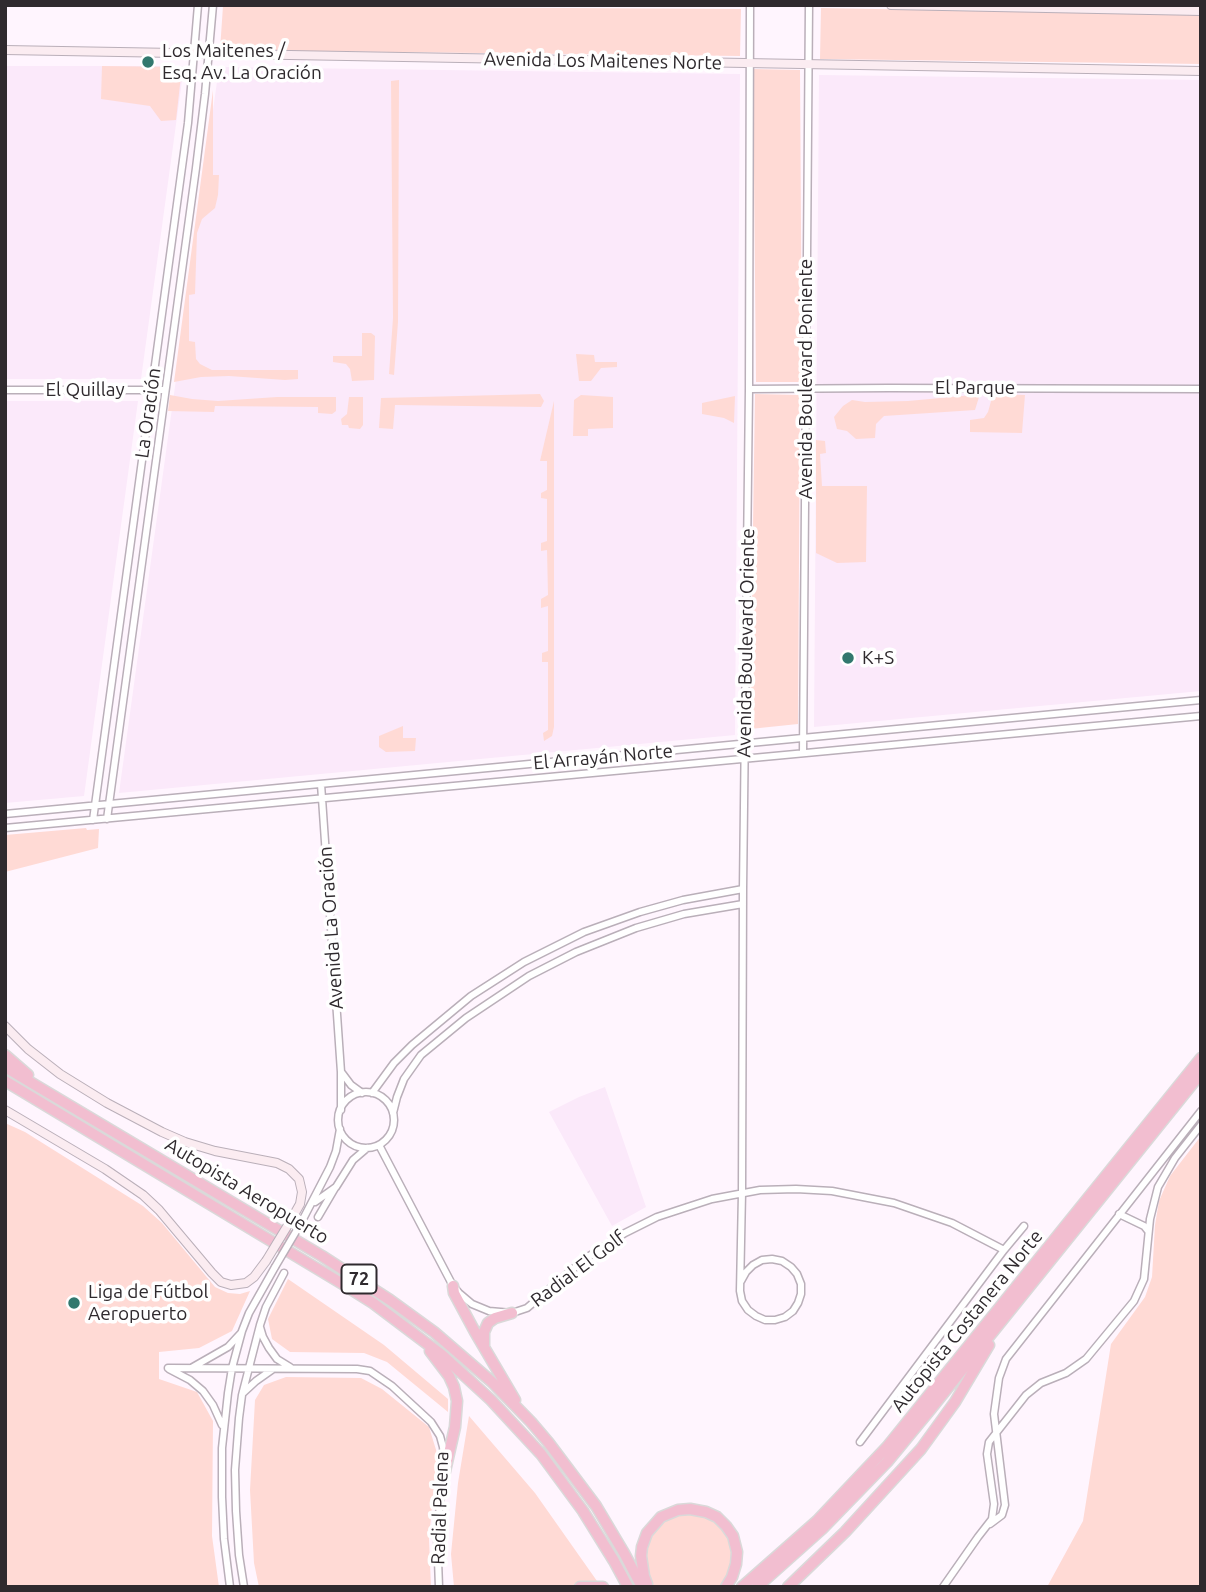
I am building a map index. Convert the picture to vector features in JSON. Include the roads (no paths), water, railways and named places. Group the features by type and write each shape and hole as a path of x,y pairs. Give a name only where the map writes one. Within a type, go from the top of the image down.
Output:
{"highway":[{"path":"5,1055 49,1093"},
{"name":"Autopista Costanera Norte","path":"742,1587 817,1521 887,1447 1201,1058"},
{"name":"Autopista Aeropuerto","path":"5,1067 260,1218 390,1300 434,1332 475,1367 531,1422 596,1506 642,1587"},
{"name":"Autopista Costanera Norte","path":"757,1587 822,1529 887,1462 1201,1073"},
{"name":"Autopista Aeropuerto","path":"5,1081 341,1283 420,1338 491,1400 541,1454 583,1511 628,1587"},
{"path":"5,1090 41,1102"},
{"path":"453,1286 454,1293 475,1332 531,1422"},
{"path":"485,1347 484,1332 488,1323 512,1313"},
{"path":"788,1587 832,1545 921,1449 955,1402 1004,1318"},
{"path":"420,1338 449,1376 457,1401 455,1427 443,1480"},
{"path":"648,1587 640,1556 647,1533 667,1514 690,1509 706,1511 717,1517 733,1536 737,1552 736,1564 726,1587"},
{"path":"780,1587 832,1545"},
{"path":"580,1587 603,1587"}],"street":[{"name":"La Oración","path":"93,820 188,123 198,5"},
{"name":"La Oración","path":"107,819 196,168 214,5"},
{"name":"Avenida Boulevard Oriente","path":"741,1281 750,5"},
{"name":"Avenida Boulevard Poniente","path":"803,753 809,5"},
{"path":"891,5 1201,11"},
{"name":"Avenida Los Maitenes Norte","path":"5,50 1201,71"},
{"name":"El Parque","path":"749,389 1201,388"},
{"name":"El Quillay","path":"5,390 165,390"},
{"name":"El Arrayán Norte","path":"5,814 1201,700"},
{"name":"El Arrayán Norte","path":"5,828 1201,716"},
{"name":"Avenida La Oración","path":"321,784 341,1072 341,1110"},
{"path":"372,1093 402,1054 435,1024 480,990 540,953 584,932 640,912 682,900 743,889"},
{"path":"318,1217 353,1160 367,1148 386,1139 391,1132 393,1113 404,1079 421,1055 466,1018 514,985 568,956 636,928 684,914 743,904"},
{"path":"5,1026 38,1058 60,1074 162,1132 215,1151 277,1163 289,1169 299,1179 302,1192 300,1204 254,1277 246,1283 231,1285 221,1282 143,1195 105,1169 5,1110"},
{"path":"341,1072 348,1082 362,1093"},
{"path":"230,1587 222,1507 223,1430 232,1368 242,1331 249,1313 330,1167 336,1151 341,1110 350,1098 362,1093 372,1093 386,1100 393,1113"},
{"path":"988,1525 999,1518 1005,1508 994,1414 999,1378 1006,1359 1201,1111"},
{"path":"943,1587 992,1519 994,1504 987,1451 989,1442 1026,1395 1041,1383 1066,1373 1086,1359 1128,1309 1144,1279 1148,1231 1163,1176 1201,1125"},
{"path":"340,1129 352,1144 367,1148"},
{"path":"379,1144 453,1286 468,1301 480,1308 512,1313"},
{"path":"307,1212 319,1198 335,1187"},
{"name":"Radial El Golf","path":"512,1313 532,1305 586,1258 635,1228 682,1208 742,1192 805,1189 873,1198 933,1216 1004,1250"},
{"path":"1119,1213 1144,1226 1148,1231"},
{"path":"860,1442 1024,1226"},
{"path":"762,1260 782,1261 797,1275 801,1294 793,1311 785,1317 765,1320 756,1317 742,1301 741,1281 753,1265 762,1260"},
{"path":"244,1587 235,1490 242,1395 266,1307 284,1273"},
{"path":"260,1325 265,1343 272,1354 292,1368"},
{"path":"191,1368 228,1347 242,1331"},
{"name":"Radial Palena","path":"223,1430 218,1412 203,1391 168,1368 357,1368 370,1371 388,1382 418,1409 437,1430 442,1441 443,1480 437,1544 439,1587"},
{"path":"242,1395 275,1368"}],"place":[{"name":"Los Maitenes / Esq. Av. La Oración","path":"148,62"},
{"name":"K+S","path":"848,658"},
{"name":"Liga de Fútbol Aeropuerto","path":"74,1303"}]}
